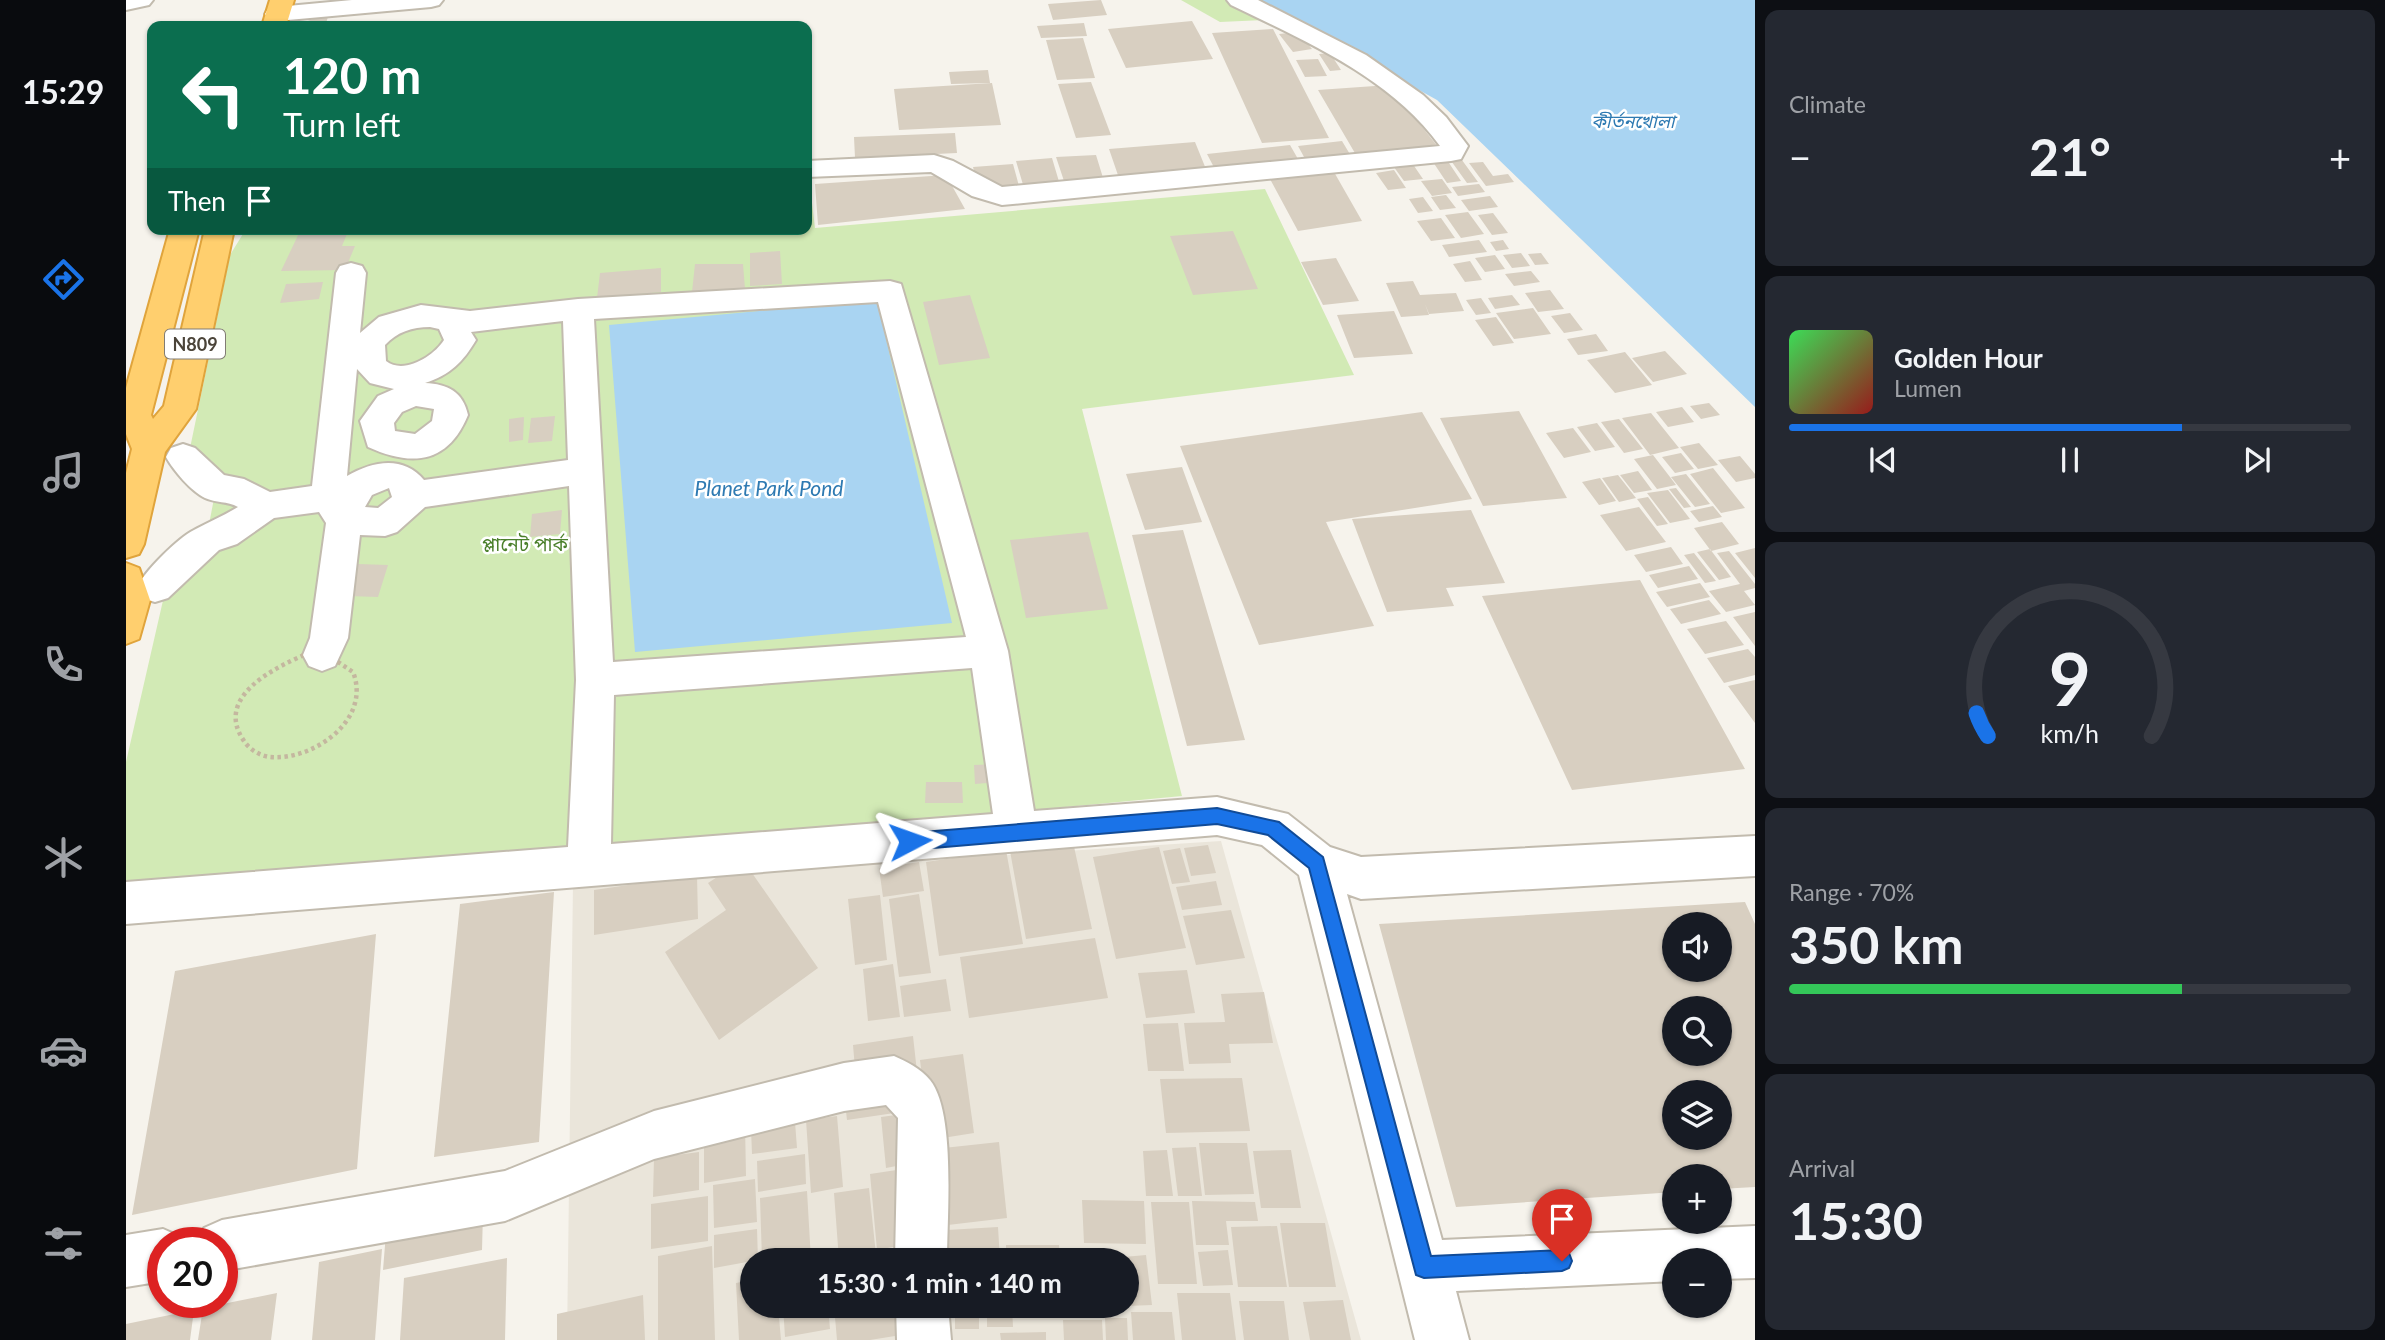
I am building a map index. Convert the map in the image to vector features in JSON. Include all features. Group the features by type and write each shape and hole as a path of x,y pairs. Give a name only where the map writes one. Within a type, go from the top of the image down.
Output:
{"highway":[{"name":"N809","path":"149,449 135,415 183,235"},
{"name":"N809","path":"126,544 149,449 180,409 219,235"},
{"path":"126,628 132,600 140,582"}],"street":[{"path":"126,3 141,0"},
{"path":"278,14 431,0"},
{"path":"812,169 934,163 950,168 976,190 1002,196 1451,153 1454,146 1447,135 1404,90 1286,22 1239,0"},
{"path":"322,654 328,638 343,508 333,432 351,273"},
{"path":"451,323 460,340 436,381 401,398 382,412 377,425 380,438 399,448 412,448 438,438 447,430 453,412 436,381 422,374 392,377 372,365 368,356 369,346 376,336 399,320 428,315 451,323 578,309 890,291 989,651 1017,833"},
{"path":"578,309 595,680 589,867"},
{"path":"333,432 377,425"},
{"path":"183,457 216,488 232,488 266,506 343,508"},
{"path":"343,508 366,481 387,475 406,481 411,495 586,471"},
{"path":"140,582 206,540 224,534 266,506"},
{"path":"595,680 989,651"},
{"path":"126,904 1217,816 1273,828 1317,863 1361,878 1755,856"},
{"path":"1317,863 1442,1340"},
{"path":"238,1243 505,1196 654,1135 844,1087 894,1080 914,1098 922,1118 921,1248"},
{"path":"1424,1267 1755,1252"},
{"path":"126,1261 147,1258"},
{"path":"923,1318 924,1340"}],"path":[{"path":"322,654 339,659 352,669 357,692 349,718 335,735 315,748 293,756 272,757 253,753 240,742 234,728 235,713 241,697 252,682 285,660 322,654"}],"shaded area":[{"path":"1221,841 1361,1340 567,1340 573,883"}],"green space":[{"path":"1181,0 1226,0 1264,20 1220,22"},
{"name":"প্লানেট পার্ক","path":"1265,189 1354,375 1082,409 1182,796 556,855 126,888 126,762 167,583 206,540 216,488 189,453 230,255 242,235 812,235 812,203 815,228"}],"water":[{"name":"কীর্তনখোলা","path":"1257,0 1755,0 1755,407 1437,100"},
{"name":"Planet Park Pond","path":"877,300 952,623 635,652 609,325"}],"building":[{"path":"1101,0 1107,15 1053,20 1048,4"},
{"path":"329,14 327,21 307,21"},
{"path":"1192,21 1213,59 1126,68 1108,29"},
{"path":"1084,23 1087,36 1041,38 1037,26"},
{"path":"1273,29 1329,138 1262,143 1212,33"},
{"path":"1298,32 1312,49 1293,52 1279,34"},
{"path":"1083,38 1095,78 1057,80 1046,40"},
{"path":"1330,53 1341,70 1330,71 1319,54"},
{"path":"1318,59 1327,76 1305,77 1296,60"},
{"path":"988,70 990,83 951,84 949,72"},
{"path":"1091,82 1111,135 1076,138 1058,84"},
{"path":"992,83 1001,125 899,130 894,89"},
{"path":"1389,85 1442,152 1359,160 1318,90"},
{"path":"955,133 957,153 855,158 854,137"},
{"path":"1342,141 1354,161 1309,166 1298,146"},
{"path":"1195,142 1208,174 1120,181 1109,149"},
{"path":"1290,145 1302,166 1218,175 1207,154"},
{"path":"1096,155 1104,181 1065,184 1056,157"},
{"path":"1459,156 1478,182 1467,183 1449,158"},
{"path":"1445,157 1461,181 1447,183 1431,159"},
{"path":"1052,158 1060,185 1024,188 1016,161"},
{"path":"1410,160 1423,179 1404,181 1391,163"},
{"path":"1483,162 1493,176 1508,174 1514,182 1486,186 1469,163"},
{"path":"1013,164 1019,186 979,189 973,167"},
{"path":"1394,170 1406,188 1388,190 1376,173"},
{"path":"1334,172 1362,221 1298,231 1270,179"},
{"path":"946,175 965,209 818,225 815,184"},
{"path":"1442,179 1452,193 1432,196 1421,181"},
{"path":"1479,184 1485,192 1458,196 1452,187"},
{"path":"1446,195 1456,208 1440,210 1431,197"},
{"path":"1490,196 1498,207 1469,211 1461,200"},
{"path":"1423,197 1433,211 1418,213 1409,199"},
{"path":"1468,212 1484,234 1461,238 1445,215"},
{"path":"1493,213 1508,233 1492,235 1478,215"},
{"path":"1441,218 1455,238 1431,241 1417,221"},
{"path":"1233,231 1258,289 1193,295 1170,236"},
{"path":"298,235 347,235 342,246 355,246 345,270 281,271"},
{"path":"1479,240 1487,252 1449,257 1442,245"},
{"path":"1503,240 1509,249 1496,251 1490,242"},
{"path":"780,251 782,284 750,286 750,253"},
{"path":"1521,253 1530,266 1512,268 1503,255"},
{"path":"1541,253 1549,264 1535,265 1528,254"},
{"path":"1495,255 1505,269 1485,272 1475,258"},
{"path":"1336,258 1359,301 1323,305 1301,262"},
{"path":"1470,261 1482,280 1465,282 1453,264"},
{"path":"695,264 743,264 745,289 692,292"},
{"path":"661,268 661,292 597,298 600,273"},
{"path":"1531,271 1540,282 1514,286 1505,274"},
{"path":"1413,281 1420,295 1456,293 1464,311 1429,314 1425,304 1429,315 1401,317 1386,283"},
{"path":"323,282 319,299 280,303 286,284"},
{"path":"1550,290 1564,309 1538,312 1525,293"},
{"path":"970,295 990,358 939,365 923,302"},
{"path":"1512,295 1520,305 1495,309 1488,298"},
{"path":"1481,298 1491,313 1476,315 1466,300"},
{"path":"1533,308 1551,334 1514,339 1496,313"},
{"path":"1394,311 1413,354 1354,358 1337,315"},
{"path":"1570,313 1583,330 1564,333 1551,316"},
{"path":"1496,317 1514,343 1493,346 1475,320"},
{"path":"1596,334 1608,351 1578,355 1567,339"},
{"path":"1665,351 1687,374 1653,382 1632,358"},
{"path":"1625,352 1652,385 1615,393 1587,360"},
{"path":"1709,403 1720,415 1701,419 1690,406"},
{"path":"1682,407 1694,422 1668,427 1656,412"},
{"path":"1519,411 1567,498 1483,506 1440,418"},
{"path":"1422,412 1472,499 1326,522 1374,626 1259,645 1180,446"},
{"path":"1651,413 1679,448 1650,455 1622,418"},
{"path":"555,416 552,441 528,443 531,418"},
{"path":"524,417 523,440 509,442 509,419"},
{"path":"1619,419 1643,449 1624,453 1601,422"},
{"path":"1597,423 1615,447 1595,451 1577,427"},
{"path":"1573,428 1591,452 1564,458 1546,433"},
{"path":"1699,443 1718,465 1698,469 1680,447"},
{"path":"1681,453 1694,469 1675,473 1662,457"},
{"path":"1653,455 1676,485 1657,489 1634,459"},
{"path":"1740,456 1755,474 1755,478 1736,482 1718,460"},
{"path":"1182,467 1202,522 1145,530 1126,474"},
{"path":"1713,468 1745,508 1721,513 1690,474"},
{"path":"1638,471 1652,490 1634,493 1620,475"},
{"path":"1686,474 1710,504 1695,507 1671,477"},
{"path":"1618,475 1636,498 1619,502 1602,478"},
{"path":"1600,478 1616,501 1599,505 1582,482"},
{"path":"1676,488 1691,507 1684,508 1669,489"},
{"path":"1668,490 1690,519 1670,523 1647,493"},
{"path":"1648,497 1668,524 1657,526 1637,499"},
{"path":"1713,506 1722,517 1699,522 1690,511"},
{"path":"1639,507 1666,542 1626,551 1600,515"},
{"path":"562,510 560,534 530,537 532,514"},
{"path":"1471,510 1505,583 1446,588 1454,606 1387,612 1352,519"},
{"path":"1722,522 1739,544 1711,551 1694,528"},
{"path":"1183,530 1245,740 1187,746 1132,535"},
{"path":"1088,532 1108,609 1026,618 1010,540"},
{"path":"1671,547 1683,564 1646,572 1634,555"},
{"path":"1755,548 1755,578 1735,553"},
{"path":"1710,549 1731,577 1719,580 1697,552"},
{"path":"1729,551 1755,584 1755,588 1744,591 1755,605 1726,612 1709,591 1740,584 1717,553"},
{"path":"1694,553 1716,581 1705,583 1684,555"},
{"path":"358,564 388,565 378,597 347,596"},
{"path":"1689,566 1698,579 1658,588 1649,575"},
{"path":"1640,580 1745,769 1572,790 1482,596"},
{"path":"1700,583 1710,597 1667,607 1656,592"},
{"path":"1709,600 1721,614 1681,624 1670,609"},
{"path":"1755,612 1755,646 1733,617"},
{"path":"1726,621 1744,645 1705,654 1687,629"},
{"path":"1748,649 1755,657 1755,675 1724,683 1707,658"},
{"path":"1755,680 1755,723 1728,686"},
{"path":"997,764 999,782 975,784 974,765"},
{"path":"926,782 962,782 963,803 925,803"},
{"path":"1073,842 1092,929 1026,939 1010,851"},
{"path":"1208,845 1216,873 1191,876 1184,848"},
{"path":"1159,847 1186,948 1116,959 1093,857"},
{"path":"1180,848 1190,882 1172,884 1163,851"},
{"path":"1006,850 1023,944 939,956 926,862"},
{"path":"743,860 818,968 719,1040 665,952 726,910 708,883"},
{"path":"919,862 924,891 883,897 879,868"},
{"path":"697,875 698,919 594,935 594,890"},
{"path":"1216,881 1222,905 1182,910 1176,887"},
{"path":"554,892 539,1142 434,1157 460,904"},
{"path":"919,894 931,973 899,977 889,899"},
{"path":"880,895 887,960 855,965 848,899"},
{"path":"1745,902 1755,924 1755,1187 1732,1188 1732,1164 1662,1164 1662,1193 1456,1207 1379,924"},
{"path":"1231,910 1245,958 1196,965 1183,916"},
{"path":"376,934 357,1169 132,1215 175,971"},
{"path":"1095,938 1108,998 969,1018 960,957"},
{"path":"893,964 900,1017 868,1021 863,969"},
{"path":"1187,970 1195,1013 1146,1018 1138,973"},
{"path":"946,979 951,1011 904,1017 900,986"},
{"path":"1264,992 1273,1043 1229,1044 1231,1063 1189,1064 1184,1023 1225,1022 1221,994"},
{"path":"1178,1023 1184,1071 1148,1071 1143,1024"},
{"path":"913,1036 917,1072 856,1080 853,1045"},
{"path":"963,1054 974,1133 930,1140 920,1060"},
{"path":"1242,1078 1250,1131 1166,1133 1160,1079"},
{"path":"898,1085 901,1112 847,1120 844,1094"},
{"path":"911,1113 917,1162 886,1168 881,1117"},
{"path":"837,1116 843,1187 811,1193 806,1120"},
{"path":"795,1122 797,1148 752,1154 751,1129"},
{"path":"745,1124 746,1176 704,1183 704,1130"},
{"path":"999,1142 1007,1218 931,1227 925,1150"},
{"path":"1199,1143 1247,1143 1254,1194 1205,1195"},
{"path":"1196,1147 1202,1196 1178,1196 1172,1148"},
{"path":"1167,1150 1173,1196 1146,1196 1143,1151"},
{"path":"1291,1150 1301,1208 1261,1208 1253,1151"},
{"path":"699,1152 699,1190 653,1197 654,1158"},
{"path":"805,1154 806,1184 758,1192 757,1161"},
{"path":"910,1168 918,1242 877,1248 870,1174"},
{"path":"755,1179 757,1222 714,1228 713,1185"},
{"path":"869,1188 875,1248 838,1248 834,1193"},
{"path":"807,1191 810,1248 762,1248 760,1198"},
{"path":"708,1196 708,1241 651,1249 651,1204"},
{"path":"1082,1200 1144,1201 1146,1244 1084,1243"},
{"path":"1192,1201 1255,1202 1258,1221 1226,1221 1229,1245 1196,1245"},
{"path":"1151,1202 1189,1202 1197,1284 1158,1284"},
{"path":"483,1213 482,1250 383,1270 386,1233"},
{"path":"1280,1223 1325,1223 1336,1287 1289,1287"},
{"path":"1277,1226 1287,1287 1238,1287 1231,1227"},
{"path":"998,1227 999,1248 931,1248 930,1231"},
{"path":"757,1229 758,1248 740,1248 740,1263 714,1268 714,1235"},
{"path":"1006,1245 1059,1245 1059,1248 1006,1248"},
{"path":"712,1246 715,1340 658,1340 658,1256"},
{"path":"382,1249 375,1340 312,1340 319,1262"},
{"path":"1228,1250 1233,1285 1203,1286 1198,1252"},
{"path":"1146,1255 1152,1305 1139,1306 1139,1256"},
{"path":"507,1258 505,1340 400,1340 404,1278"},
{"path":"740,1282 740,1318 779,1318 781,1340 739,1340 736,1283"},
{"path":"277,1293 271,1340 198,1340 201,1318 238,1318 238,1301"},
{"path":"1177,1293 1230,1293 1236,1340 1182,1340"},
{"path":"643,1295 645,1340 557,1340 557,1314"},
{"path":"1343,1300 1351,1340 1310,1340 1303,1302"},
{"path":"1239,1301 1284,1301 1289,1340 1244,1340"},
{"path":"1139,1312 1172,1312 1175,1340 1133,1340 1131,1318 1139,1318"},
{"path":"155,1318 193,1318 190,1340 126,1340 126,1324"},
{"path":"784,1318 829,1318 830,1329 785,1337"},
{"path":"835,1318 919,1318 920,1332 870,1340 837,1340"},
{"path":"955,1318 979,1318 979,1329 955,1329"},
{"path":"987,1318 1013,1318 1013,1327 987,1327"},
{"path":"1105,1318 1127,1318 1128,1340 1106,1340"},
{"path":"1063,1320 1102,1320 1103,1340 1064,1340"},
{"path":"1046,1332 1046,1340 1001,1340 1000,1333"}],"route":[{"path":"910,841 1217,816 1273,828 1317,863 1424,1267 1562,1261"}]}
